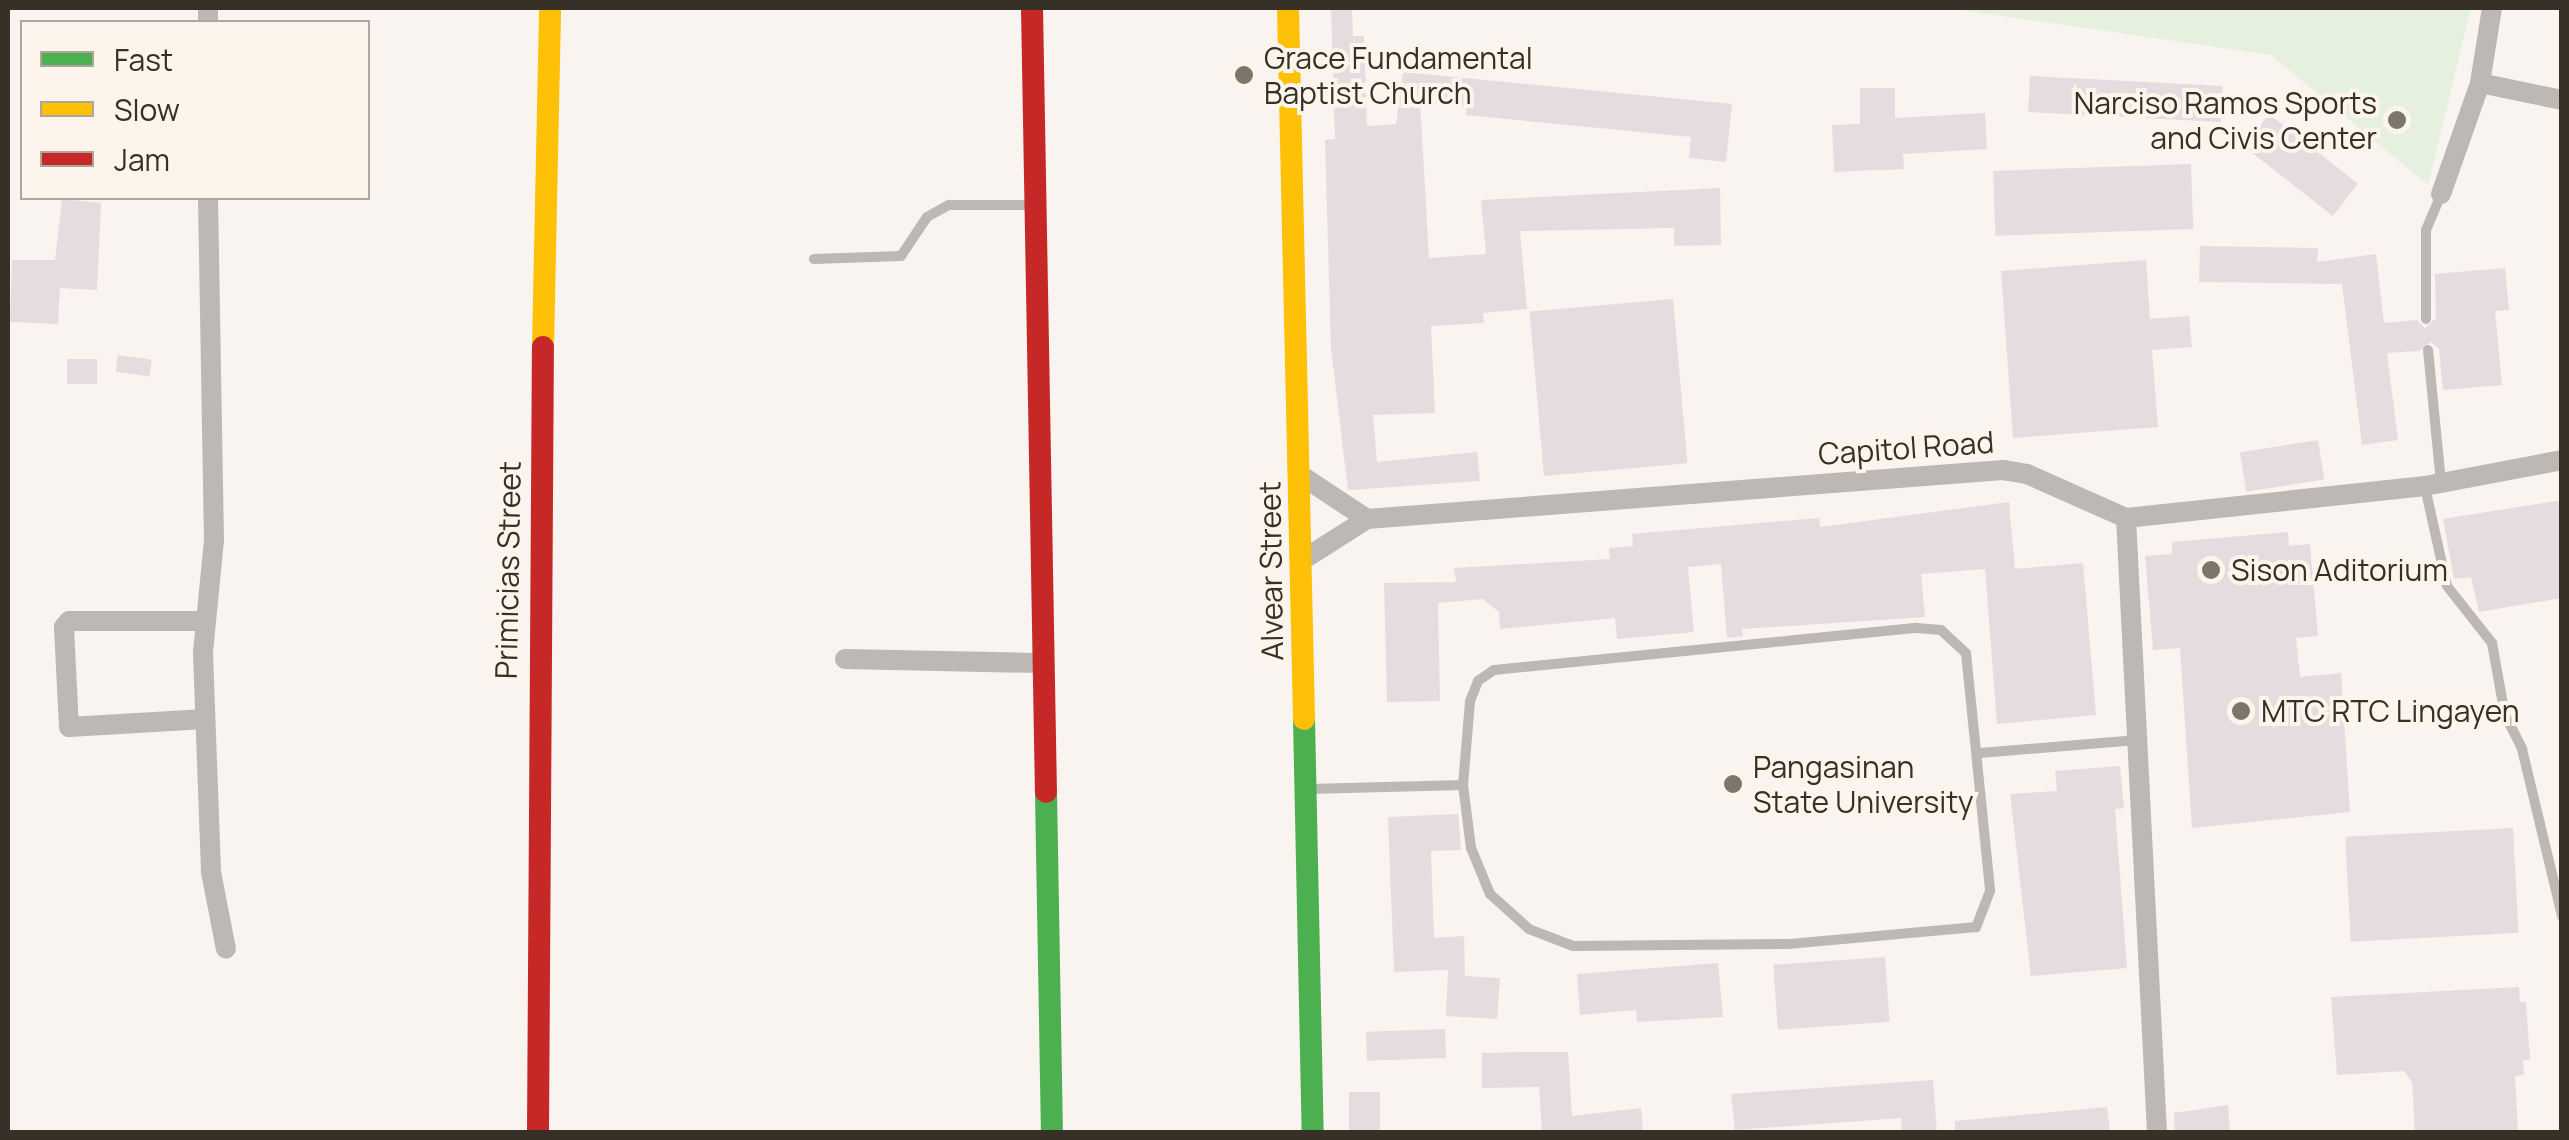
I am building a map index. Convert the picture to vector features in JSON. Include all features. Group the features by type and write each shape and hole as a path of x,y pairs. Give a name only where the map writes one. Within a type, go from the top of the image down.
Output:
{"street":[{"name":"Primicias Street","path":"538,1132 536,711 550,8"},
{"path":"1032,8 1052,1132"},
{"name":"Alvear Street","path":"1288,8 1314,1132"},
{"path":"2440,194 2480,83 2492,8"},
{"path":"2480,83 2562,100"},
{"path":"208,200 214,540 205,621 205,718 211,872 226,949"},
{"path":"2157,1132 2126,518 2433,485 2562,460"},
{"name":"Capitol Road","path":"1301,561 1367,519 2012,470 2126,518"},
{"path":"1299,474 1367,519"},
{"path":"205,621 69,621 64,627 68,727 205,718"},
{"path":"846,659 1042,662"}],"lane":[{"path":"2426,319 2426,230 2440,194"},
{"path":"814,259 891,260 911,245 927,217 949,206 1034,205"},
{"path":"2428,350 2433,485 2446,586 2492,643 2505,715 2522,748 2562,916"},
{"path":"1917,628 1941,630 1966,653 1980,752 1987,913 1976,927 1892,938 1555,942 1490,894 1471,848 1463,785 1470,701 1478,681 1494,670 1917,628"},
{"path":"1980,752 2137,740"},
{"path":"1306,789 1463,785"}],"green space":[{"name":"Narciso Ramos Sports and Civis Center","path":"1947,8 2471,8 2428,185 2271,55"}],"building":[{"path":"1331,8 1352,8 1353,36 1364,36 1367,126 1396,124 1403,72 1732,104 1726,162 1689,158 1691,137 1466,115 1466,107 1420,101 1429,258 1486,254 1481,200 1720,188 1721,245 1674,246 1674,228 1520,231 1527,309 1483,313 1484,323 1431,326 1435,413 1373,415 1377,462 1477,452 1480,481 1348,490 1331,349 1325,140 1335,139"},
{"path":"2030,76 2223,86 2221,122 2028,112"},
{"path":"1860,88 1895,88 1895,118 1985,113 1987,149 1903,154 1904,169 1834,172 1832,125 1860,124"},
{"path":"2269,114 2358,184 2333,216 2244,146"},
{"path":"2191,164 2193,229 1995,236 1993,171"},
{"path":"62,200 101,203 97,290 60,288 58,324 10,322 12,260 55,260"},
{"path":"2200,246 2318,248 2317,262 2376,254 2384,323 2417,320 2425,328 2436,318 2435,274 2505,268 2509,310 2495,311 2502,385 2443,390 2439,349 2431,342 2419,351 2387,353 2398,440 2362,445 2342,284 2199,282"},
{"path":"2146,260 2150,319 2189,316 2192,347 2152,350 2158,427 2013,438 2001,271"},
{"path":"1673,299 1687,463 1544,476 1530,312"},
{"path":"118,355 152,360 149,377 116,372"},
{"path":"67,359 97,359 97,384 67,384"},
{"path":"2318,440 2324,480 2246,492 2240,452"},
{"path":"2562,500 2562,598 2479,612 2471,577 2454,579 2443,519"},
{"path":"2009,502 2015,569 2083,563 2096,715 1997,724 1985,569 1921,574 1925,617 1742,629 1743,636 1727,638 1721,564 1688,567 1694,632 1617,639 1615,618 1500,629 1499,612 1483,599 1438,603 1440,701 1387,702 1384,583 1456,582 1454,568 1610,559 1609,548 1633,546 1632,534 1819,518 1820,527"},
{"path":"2288,532 2289,546 2310,544 2318,636 2296,638 2300,677 2341,673 2350,812 2192,828 2180,648 2153,650 2145,556 2172,554 2172,542"},
{"path":"2120,766 2124,808 2115,809 2127,968 2031,976 2010,794 2057,791 2055,771"},
{"path":"1458,814 1461,850 1431,851 1434,938 1464,936 1465,976 1500,978 1497,1019 1446,1016 1448,970 1394,972 1388,817"},
{"path":"2513,828 2518,933 2351,942 2345,837"},
{"path":"1885,957 1890,1022 1778,1030 1773,965"},
{"path":"1718,963 1723,1017 1637,1022 1636,1010 1580,1015 1577,974"},
{"path":"2519,987 2520,1002 2526,1002 2530,1060 2523,1060 2524,1075 2515,1076 2518,1132 2415,1132 2412,1082 2404,1071 2337,1075 2331,997"},
{"path":"1445,1029 1446,1058 1367,1061 1366,1032"},
{"path":"1568,1052 1572,1116 1641,1108 1643,1132 1542,1132 1539,1087 1482,1088 1482,1053"},
{"path":"1933,1080 1937,1132 1902,1132 1901,1118 1735,1130 1731,1094"},
{"path":"1349,1092 1380,1092 1380,1132 1349,1132"},
{"path":"2228,1105 2230,1132 2175,1132 2174,1113"},
{"path":"2107,1107 2110,1132 1955,1132 1955,1121"}],"traffic: fast":[{"path":"1304,719 1313,1132"},
{"path":"1046,792 1052,1132"}],"traffic: slow":[{"path":"543,347 550,8"},
{"path":"1288,8 1304,719"}],"traffic: jam":[{"path":"1032,8 1046,792"},
{"path":"538,1132 543,347"}],"place":[{"name":"Grace Fundamental Baptist Church","path":"1244,75"},
{"name":"Narciso Ramos Sports and Civis Center","path":"2397,120"},
{"name":"Sison Aditorium","path":"2211,570"},
{"name":"MTC RTC Lingayen","path":"2241,711"},
{"name":"Pangasinan State University","path":"1733,784"}]}
